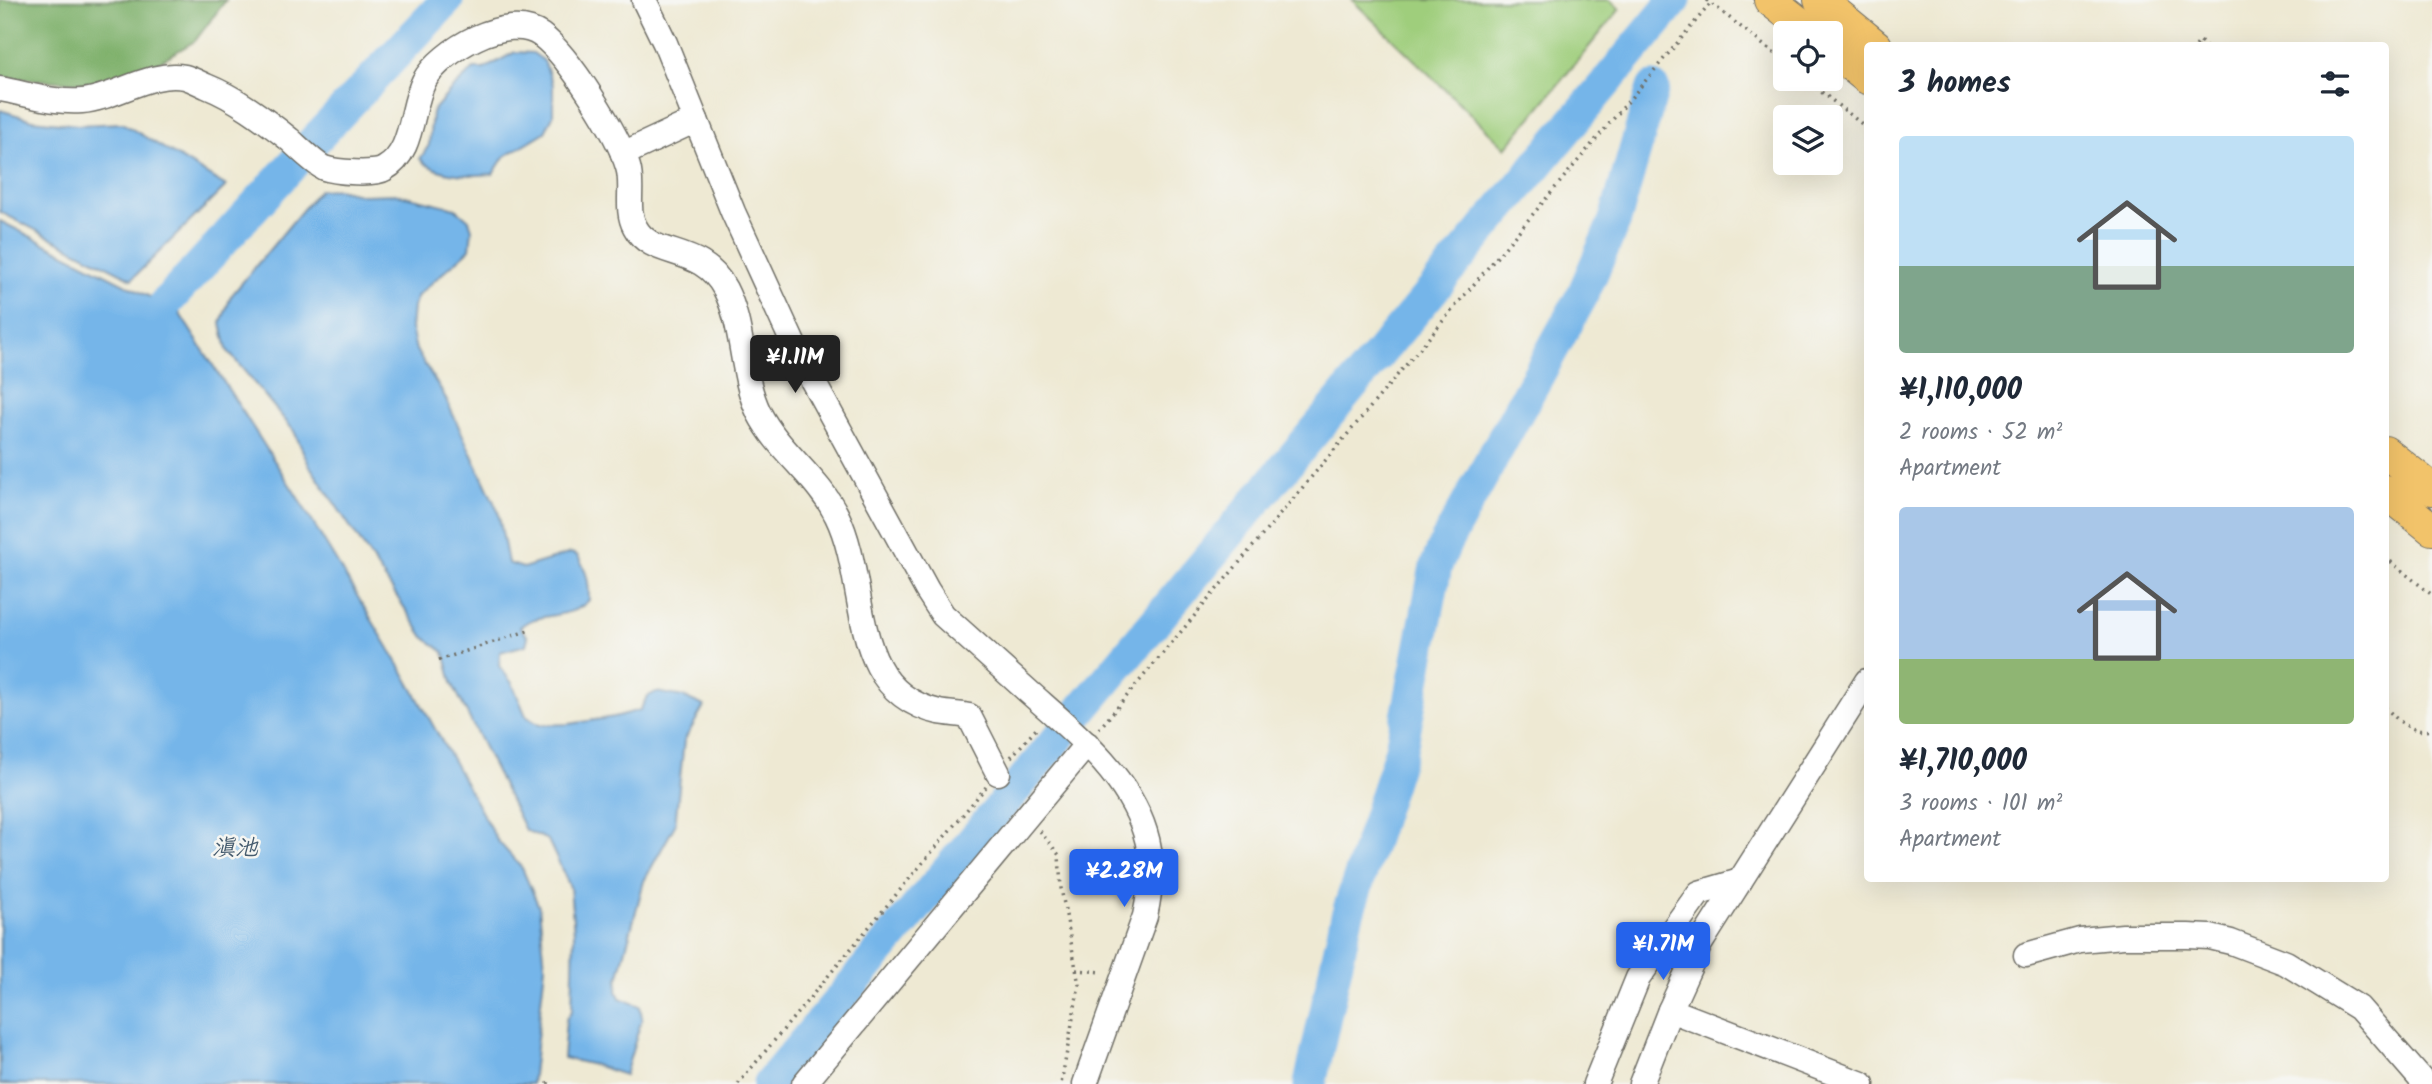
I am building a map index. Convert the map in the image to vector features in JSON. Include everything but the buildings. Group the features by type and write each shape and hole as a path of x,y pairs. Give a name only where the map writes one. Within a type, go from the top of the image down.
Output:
{"main road":[{"path":"1770,0 1797,21"},
{"path":"1820,0 1872,42"},
{"path":"1843,59 1864,76"},
{"path":"2389,455 2432,489"},
{"path":"2389,494 2432,529"}],"street":[{"path":"644,0 733,212 799,354 927,590 943,615 1082,740 1120,784 1145,831 1151,860 1151,888 1145,916 1085,1084"},
{"path":"0,89 48,101 80,101 97,99 165,76 185,78 212,88 269,122 325,168 372,173 386,169 399,155 408,136 414,106 424,81 433,68 458,48 503,27 525,28 539,34 563,58 619,144 629,171 631,217 637,231 651,244 689,256 711,268 726,290 735,315 749,388 757,409 770,433 830,505 847,541 865,631 878,669 891,687 912,701 938,712 970,716 998,773"},
{"path":"623,154 696,120"},
{"path":"1641,1084 1700,944 1864,686"},
{"path":"804,1084 1027,816 1082,740"},
{"path":"1595,1084 1638,978 1699,893 1740,881"},
{"path":"2026,955 2080,940 2123,936 2210,937 2231,943 2286,963 2359,1008 2425,1084"},
{"path":"1670,1010 1862,1084"}],"path":[{"path":"1082,740 1709,1 1773,52"},
{"path":"1820,91 1864,126"},
{"path":"2389,560 2432,595"},
{"path":"439,660 530,630"},
{"path":"2389,711 2412,729 2424,732 2432,730"},
{"path":"738,1084 998,773 1053,713"},
{"path":"1027,816 1059,855 1060,888 1080,985 1061,1084"},
{"path":"1076,971 1105,972 1123,978"}],"green space":[{"path":"0,0 226,0 195,41 124,82 80,83 0,77"},
{"path":"1352,0 1610,0 1620,9 1506,148"}],"water":[{"path":"515,52 533,53 544,61 553,85 553,116 545,132 504,157 493,174 465,175 445,172 427,165 420,159 429,145 432,112 474,69 484,69"},
{"path":"0,110 33,120 78,125 122,123 226,186 132,279 0,212"},
{"path":"337,189 364,195 397,194 455,208 469,220 472,229 470,249 418,295 413,307 411,328 416,350 444,395 498,511 508,563 523,568 571,553 577,555 589,587 589,600 581,606 573,611 528,622 520,627 528,637 526,645 500,652 499,666 512,683 526,716 539,725 569,724 614,717 640,710 647,697 656,692 684,697 704,706 684,741 675,825 644,881 618,979 617,991 620,998 640,1006 642,1018 625,1075 563,1058 566,1020 572,1010 574,933 570,887 548,840 525,830 452,683 444,652 424,637 309,465 294,431 227,350 221,323 231,296 319,190"},
{"name":"滇池","path":"0,221 178,311 295,493 405,675 497,840 522,868 539,907 545,966 532,1084 0,1084"}],"waterway":[{"path":"311,144 447,0"},
{"path":"769,1084 1675,0"},
{"path":"1310,1084 1347,916 1401,749 1436,566 1446,542 1583,294 1615,220 1653,88"},
{"path":"165,304 294,163"}]}
